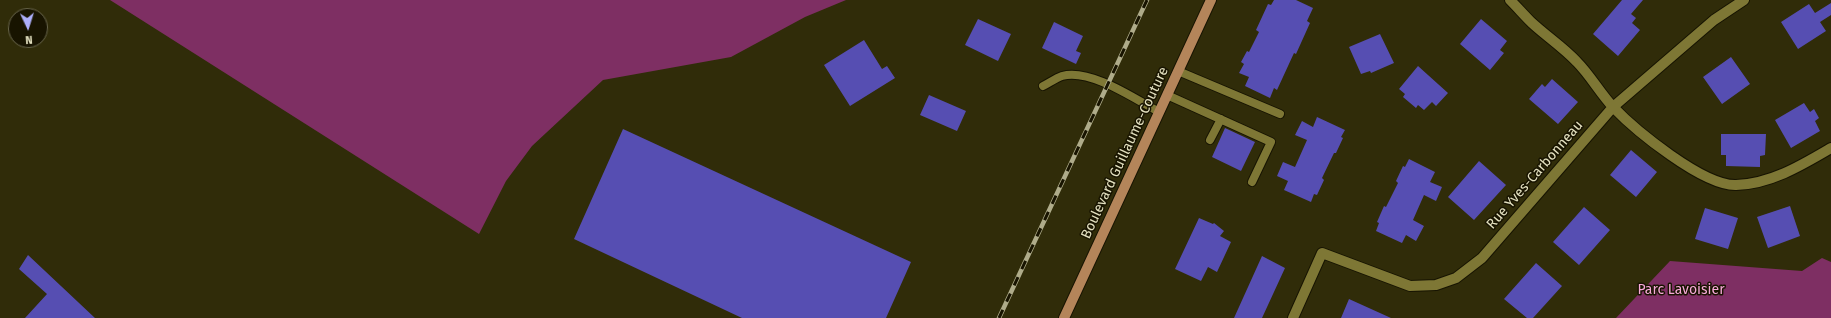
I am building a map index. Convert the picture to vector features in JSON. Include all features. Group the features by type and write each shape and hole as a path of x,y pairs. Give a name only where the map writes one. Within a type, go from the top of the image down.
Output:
{"main road":[{"name":"Boulevard Guillaume-Couture","path":"1064,318 1211,0"}],"street":[{"path":"1510,0 1530,21 1577,62 1613,106 1660,148 1700,173 1719,182 1735,185 1763,181 1796,168 1831,148"},
{"name":"Rue Yves-Carbonneau","path":"1293,318 1322,253 1410,286 1436,284 1456,278 1482,258 1613,106 1714,20 1744,0"}],"lane":[{"path":"1178,71 1280,114"},
{"path":"1043,86 1062,76 1082,75 1107,85 1159,112"},
{"path":"1167,95 1271,142 1252,182"},
{"path":"1210,140 1221,119"}],"green space":[{"path":"110,0 846,0 805,17 731,57 603,80 532,146 506,181 479,234"},
{"name":"Parc Lavoisier","path":"1822,258 1831,262 1831,318 1616,318 1670,261 1802,271"}],"building":[{"path":"1274,0 1296,0 1313,8 1307,21 1310,23 1296,54 1294,53 1277,90 1274,88 1270,98 1245,86 1249,77 1239,73 1244,64 1241,62 1247,51 1249,52 1259,32 1256,30 1268,4 1271,5"},
{"path":"1622,0 1643,0 1631,14 1636,18 1632,23 1640,30 1618,56 1593,34"},
{"path":"1831,3 1831,15 1820,22 1826,31 1798,49 1781,22 1809,4 1815,13"},
{"path":"978,19 1011,34 998,61 965,45"},
{"path":"1481,19 1507,41 1500,50 1504,53 1490,70 1460,44"},
{"path":"1054,22 1083,36 1076,51 1081,53 1076,64 1042,48"},
{"path":"1380,34 1394,63 1371,73 1370,71 1361,74 1349,47"},
{"path":"864,40 882,69 887,66 895,78 850,106 824,65"},
{"path":"1731,57 1750,84 1722,104 1703,77"},
{"path":"1418,66 1448,93 1436,106 1432,102 1424,110 1418,105 1416,108 1403,97 1405,94 1399,89"},
{"path":"1552,79 1578,102 1558,124 1529,99 1542,84 1545,87"},
{"path":"929,95 966,111 957,131 920,115"},
{"path":"1804,103 1810,112 1814,109 1819,118 1815,121 1820,131 1791,148 1775,120"},
{"path":"1317,117 1345,130 1336,153 1334,153 1322,178 1324,180 1317,195 1314,194 1311,202 1284,190 1288,181 1277,176 1283,162 1295,167 1307,140 1295,135 1302,121 1313,127"},
{"path":"1225,128 1255,142 1241,171 1212,157"},
{"path":"623,129 911,262 886,318 742,318 574,239"},
{"path":"1721,134 1766,134 1765,155 1760,156 1760,167 1726,166 1726,155 1721,155"},
{"path":"1631,150 1657,172 1636,197 1610,175"},
{"path":"1409,159 1435,172 1430,182 1442,187 1436,201 1424,195 1413,220 1424,226 1416,241 1406,235 1402,243 1376,231 1379,223 1377,222 1384,206 1386,207 1398,183 1396,181 1403,166 1405,167"},
{"path":"1479,161 1506,185 1474,220 1448,197"},
{"path":"1790,206 1800,236 1768,248 1757,217"},
{"path":"1584,207 1610,230 1579,265 1553,242"},
{"path":"1705,208 1738,218 1728,249 1695,239"},
{"path":"1199,218 1213,224 1214,223 1224,231 1220,236 1231,242 1217,272 1208,267 1201,281 1175,269"},
{"path":"28,255 95,318 25,318 47,294 19,269"},
{"path":"1262,256 1285,268 1262,318 1234,318"},
{"path":"1536,263 1562,286 1533,318 1527,318 1504,299"},
{"path":"1349,299 1391,318 1341,318"}],"railway":[{"path":"999,318 1147,0"}]}
